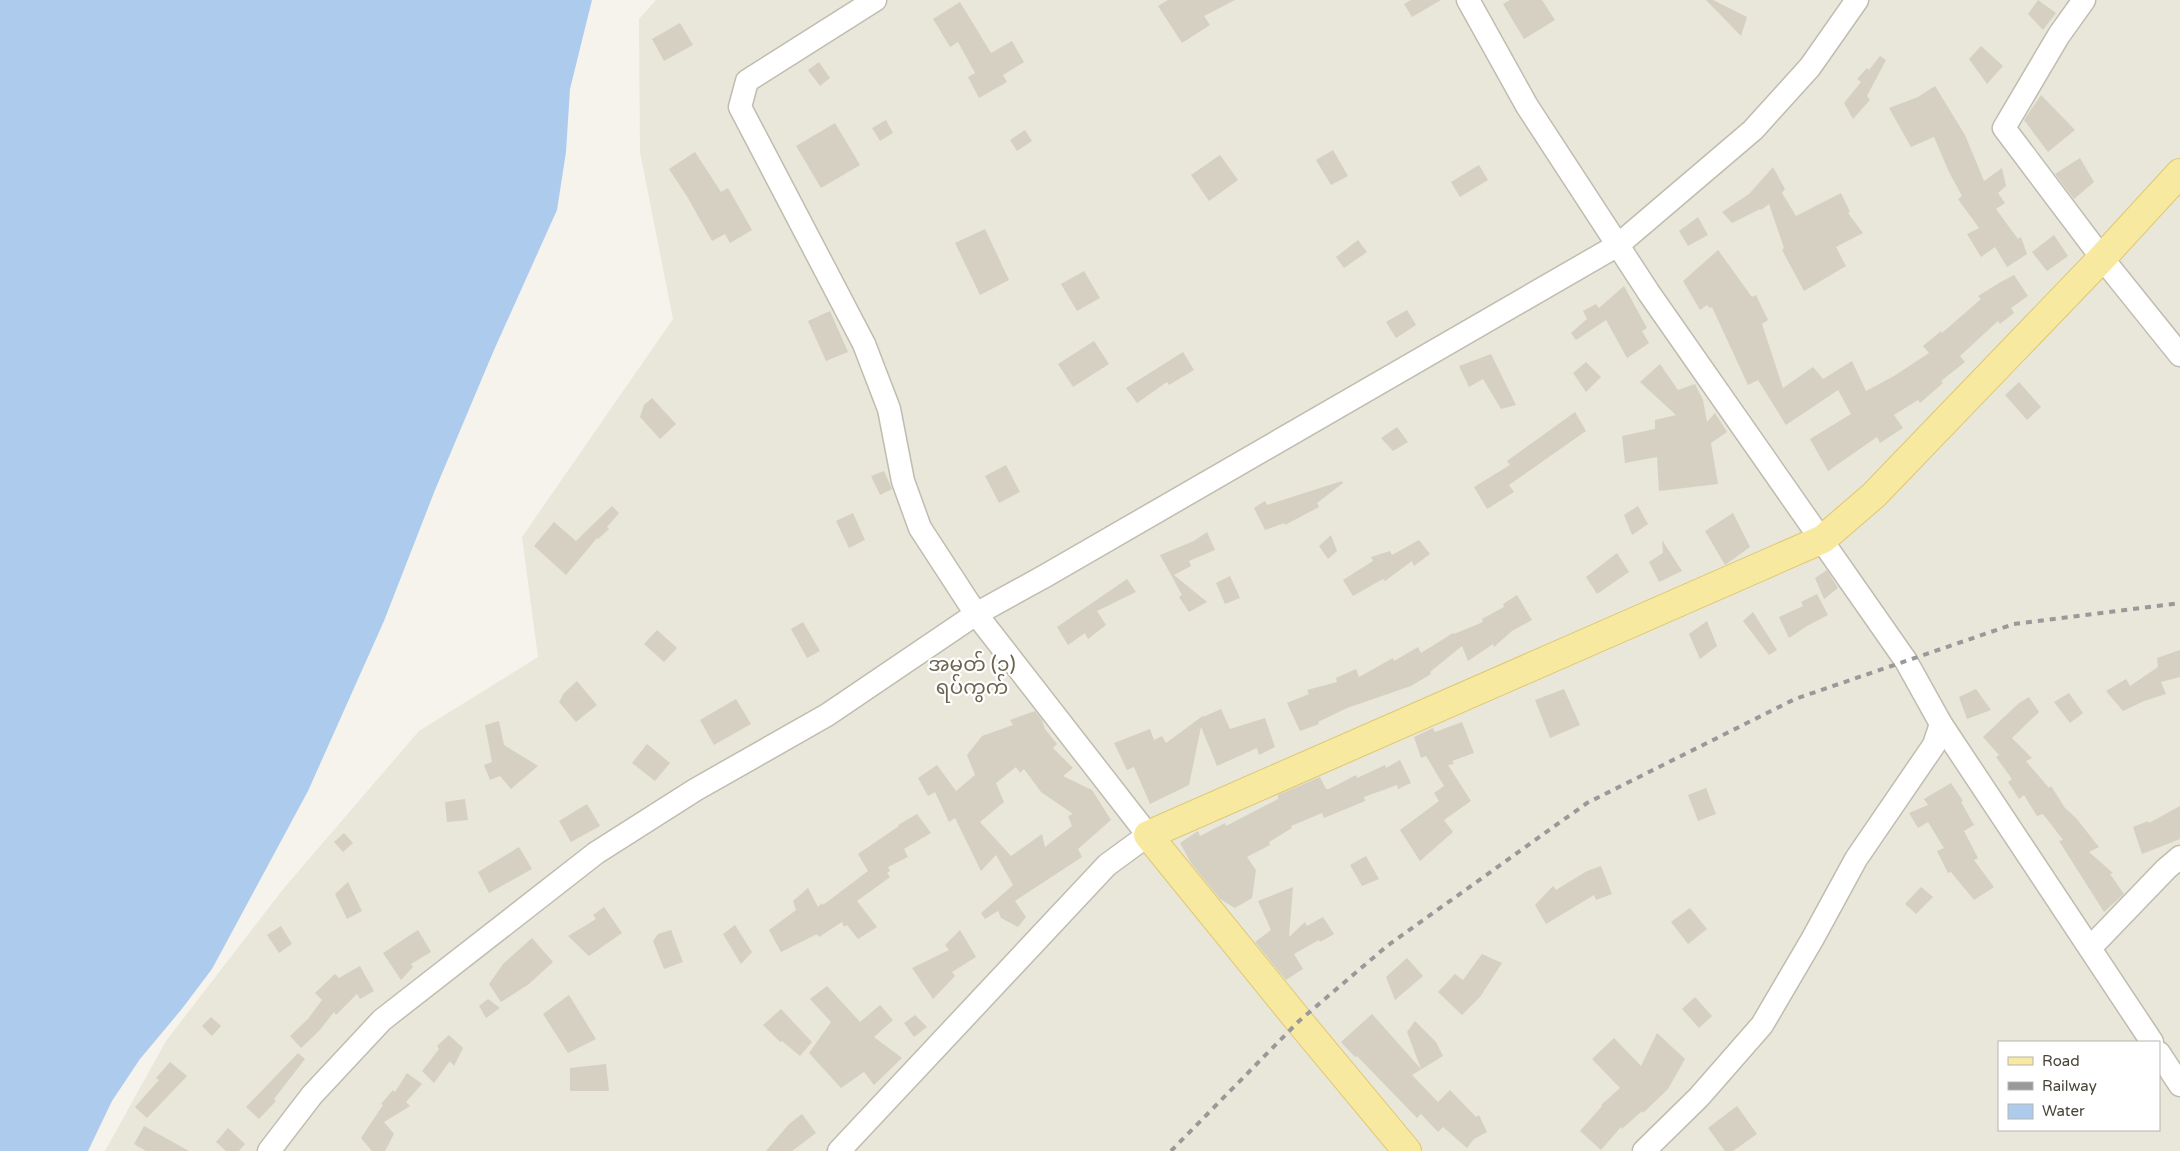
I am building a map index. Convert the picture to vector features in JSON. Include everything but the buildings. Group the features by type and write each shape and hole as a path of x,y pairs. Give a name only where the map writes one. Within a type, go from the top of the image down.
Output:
{"main road":[{"path":"1408,1151 1299,1021 1148,835 1823,539 1874,495 2102,258 2180,173"}],"street":[{"path":"839,1151 1107,865 1148,835 976,614 920,528 903,481 889,409 864,344 740,107 747,81 875,0"},
{"path":"1468,0 1526,106 1650,293 1823,539 1906,661 1941,724 2151,1041"},
{"path":"269,1151 312,1096 382,1020 581,864 695,790 827,715 976,614 1618,246 1753,130 1810,67 1857,0"},
{"path":"2084,0 2059,36 2004,128 2102,258 2180,355"},
{"path":"1644,1151 1699,1097 1762,1025 1813,938 1856,859 1934,744 1941,724"},
{"path":"2090,948 2166,869 2180,858"},
{"path":"2160,1054 2180,1085"}],"shaded area":[{"path":"656,0 2180,0 2180,1151 105,1151 166,1041 284,888 419,731 538,657 522,537 673,319 640,152 639,19"}],"water":[{"path":"0,0 592,0 570,89 566,152 557,210 494,350 435,490 384,621 308,791 212,969 140,1059 112,1101 88,1151 0,1151"}],"railway":[{"path":"1171,1151 1299,1021 1387,946 1587,803 1795,699 2014,624 2180,603"}],"district":[{"name":"အမှတ် (၁) ရပ်ကွက်","path":"972,676"}]}
